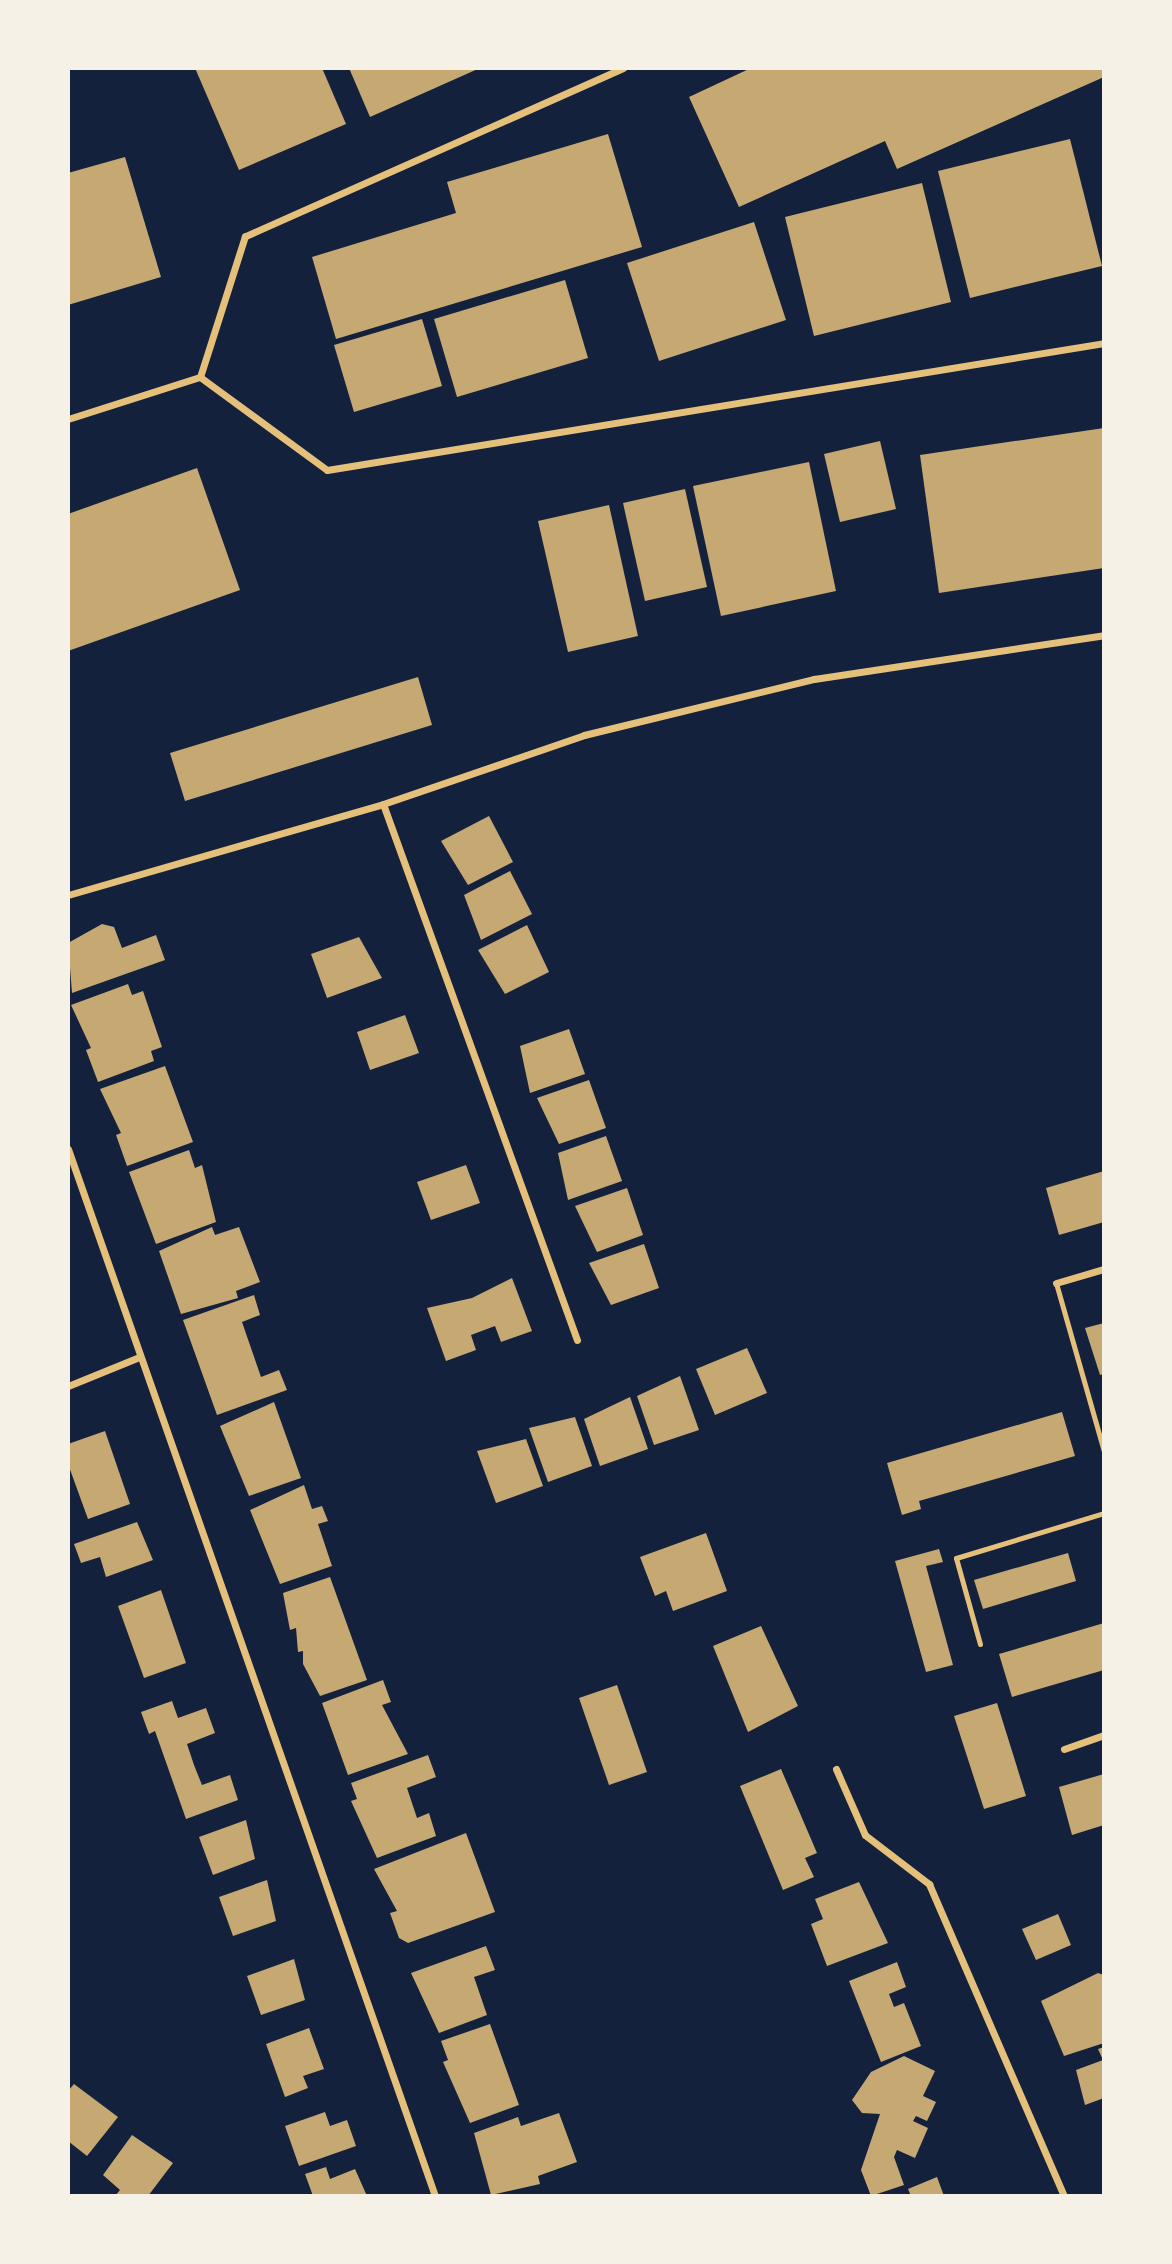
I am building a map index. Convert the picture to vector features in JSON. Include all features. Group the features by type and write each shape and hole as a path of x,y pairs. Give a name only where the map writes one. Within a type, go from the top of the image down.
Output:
{"street":[{"path":"200,377 245,236 623,68"},
{"path":"200,377 327,470 1082,352 1104,343"},
{"path":"68,419 200,377"},
{"path":"68,895 383,804 584,735 814,679 1104,635"},
{"path":"383,804 578,1340"},
{"path":"68,1149 435,2196"},
{"path":"1056,1283 1104,1269"},
{"path":"68,1386 139,1357"},
{"path":"1064,1749 1104,1735"},
{"path":"836,1769 865,1835 929,1884 1063,2196"}],"lane":[{"path":"1056,1283 1104,1451"},
{"path":"980,1644 956,1558 1104,1513"}],"building":[{"path":"195,68 322,68 346,124 239,170"},
{"path":"349,68 480,68 370,117"},
{"path":"751,68 1104,68 1104,77 897,169 885,141 739,207 689,97"},
{"path":"608,134 642,247 336,339 312,257 456,213 447,182"},
{"path":"1070,139 1102,266 970,298 938,171"},
{"path":"125,157 161,277 68,305 68,173"},
{"path":"922,183 951,302 814,336 785,217"},
{"path":"754,222 786,320 659,361 627,263"},
{"path":"565,280 588,358 457,397 434,319"},
{"path":"422,319 442,386 354,412 334,345"},
{"path":"1104,428 1104,568 939,593 920,455"},
{"path":"880,441 896,509 840,522 824,454"},
{"path":"809,462 836,591 721,616 693,486"},
{"path":"197,468 240,590 68,651 68,514"},
{"path":"685,489 707,587 645,601 623,503"},
{"path":"609,505 638,636 568,652 538,521"},
{"path":"418,677 432,725 185,801 170,753"},
{"path":"489,816 513,862 468,885 441,841"},
{"path":"510,871 532,914 481,940 464,895"},
{"path":"102,924 114,927 122,948 156,935 165,960 72,993 68,943"},
{"path":"527,925 549,972 505,994 478,950"},
{"path":"359,937 382,978 327,998 311,954"},
{"path":"128,984 132,995 143,991 162,1047 151,1051 154,1061 98,1082 86,1050 91,1048 71,1005"},
{"path":"405,1015 419,1053 370,1070 357,1032"},
{"path":"569,1029 585,1074 530,1093 520,1046"},
{"path":"165,1066 193,1142 127,1166 116,1135 121,1133 100,1089"},
{"path":"589,1080 606,1128 559,1144 537,1098"},
{"path":"606,1136 622,1181 568,1200 558,1153"},
{"path":"189,1150 195,1168 202,1165 216,1222 156,1244 129,1172"},
{"path":"466,1165 480,1203 431,1220 417,1182"},
{"path":"1104,1171 1104,1222 1059,1235 1046,1188"},
{"path":"627,1188 643,1235 597,1252 575,1206"},
{"path":"212,1227 215,1235 239,1227 260,1282 236,1291 238,1298 181,1314 159,1251"},
{"path":"644,1244 659,1288 611,1305 589,1263"},
{"path":"512,1278 532,1331 501,1342 495,1326 471,1335 476,1350 446,1361 427,1308 472,1298"},
{"path":"254,1295 260,1315 242,1322 261,1377 279,1370 287,1390 217,1415 183,1320"},
{"path":"1104,1323 1104,1374 1100,1375 1085,1328"},
{"path":"747,1348 767,1393 715,1415 696,1369"},
{"path":"680,1376 699,1430 654,1445 637,1396"},
{"path":"630,1397 648,1449 600,1466 584,1419"},
{"path":"274,1402 301,1478 249,1496 220,1426"},
{"path":"1062,1412 1075,1456 919,1501 921,1509 902,1515 887,1463"},
{"path":"575,1417 592,1466 548,1482 529,1428"},
{"path":"105,1431 130,1504 88,1519 68,1464 68,1444"},
{"path":"526,1439 543,1486 496,1503 477,1451"},
{"path":"304,1485 312,1509 322,1506 328,1521 318,1524 332,1566 280,1584 250,1510"},
{"path":"137,1522 153,1560 106,1577 100,1557 81,1563 74,1544"},
{"path":"706,1533 727,1591 673,1611 666,1591 655,1596 640,1557"},
{"path":"939,1549 943,1562 926,1566 953,1665 926,1672 895,1561"},
{"path":"1068,1553 1076,1581 983,1609 974,1580"},
{"path":"330,1577 367,1680 320,1696 303,1664 303,1651 298,1652 296,1628 290,1630 283,1593"},
{"path":"161,1590 186,1663 144,1678 118,1606"},
{"path":"1104,1623 1104,1670 1012,1697 999,1654"},
{"path":"761,1626 798,1706 748,1732 713,1646"},
{"path":"383,1680 391,1702 382,1705 408,1754 348,1775 322,1703"},
{"path":"617,1685 647,1772 609,1785 579,1698"},
{"path":"172,1701 178,1718 206,1708 215,1733 187,1744 194,1765 202,1785 230,1775 238,1800 186,1819 155,1731 149,1734 141,1712"},
{"path":"997,1703 1026,1796 984,1809 954,1716"},
{"path":"428,1755 436,1777 407,1788 417,1818 429,1813 436,1836 377,1858 351,1801 357,1799 351,1783"},
{"path":"781,1769 817,1853 805,1858 814,1877 783,1890 740,1786"},
{"path":"1104,1774 1104,1825 1072,1835 1059,1787"},
{"path":"246,1820 255,1859 213,1875 199,1837"},
{"path":"466,1833 495,1912 408,1943 399,1938 390,1913 397,1911 374,1869"},
{"path":"267,1880 276,1921 233,1936 219,1897"},
{"path":"859,1882 888,1943 827,1966 811,1924 823,1919 815,1899"},
{"path":"1058,1914 1071,1945 1036,1960 1022,1929"},
{"path":"486,1946 495,1970 474,1977 487,2015 439,2033 411,1973"},
{"path":"294,1959 305,2000 261,2015 247,1976"},
{"path":"897,1962 906,1987 889,1994 894,2007 904,2003 921,2046 881,2062 849,1981"},
{"path":"1098,1973 1104,1975 1104,2043 1064,2056 1041,2001"},
{"path":"490,2024 519,2105 470,2123 443,2062 448,2060 441,2041"},
{"path":"309,2028 324,2069 303,2076 308,2088 285,2097 266,2044"},
{"path":"1104,2047 1104,2098 1085,2105 1076,2070 1103,2060 1098,2049"},
{"path":"904,2056 935,2071 923,2096 936,2102 927,2121 916,2116 913,2121 928,2128 915,2158 897,2150 894,2157 904,2185 871,2196 861,2170 880,2114 862,2113 852,2100 871,2072"},
{"path":"74,2084 118,2117 87,2156 68,2141 68,2091"},
{"path":"325,2112 330,2126 347,2120 356,2146 299,2166 285,2126"},
{"path":"559,2113 577,2162 538,2176 540,2184 491,2195 474,2133 518,2117 521,2126"},
{"path":"132,2135 173,2163 148,2196 115,2196 120,2190 103,2175"},
{"path":"326,2167 330,2179 355,2169 367,2196 313,2196 305,2174"},
{"path":"937,2177 944,2196 911,2196 908,2189"}]}
